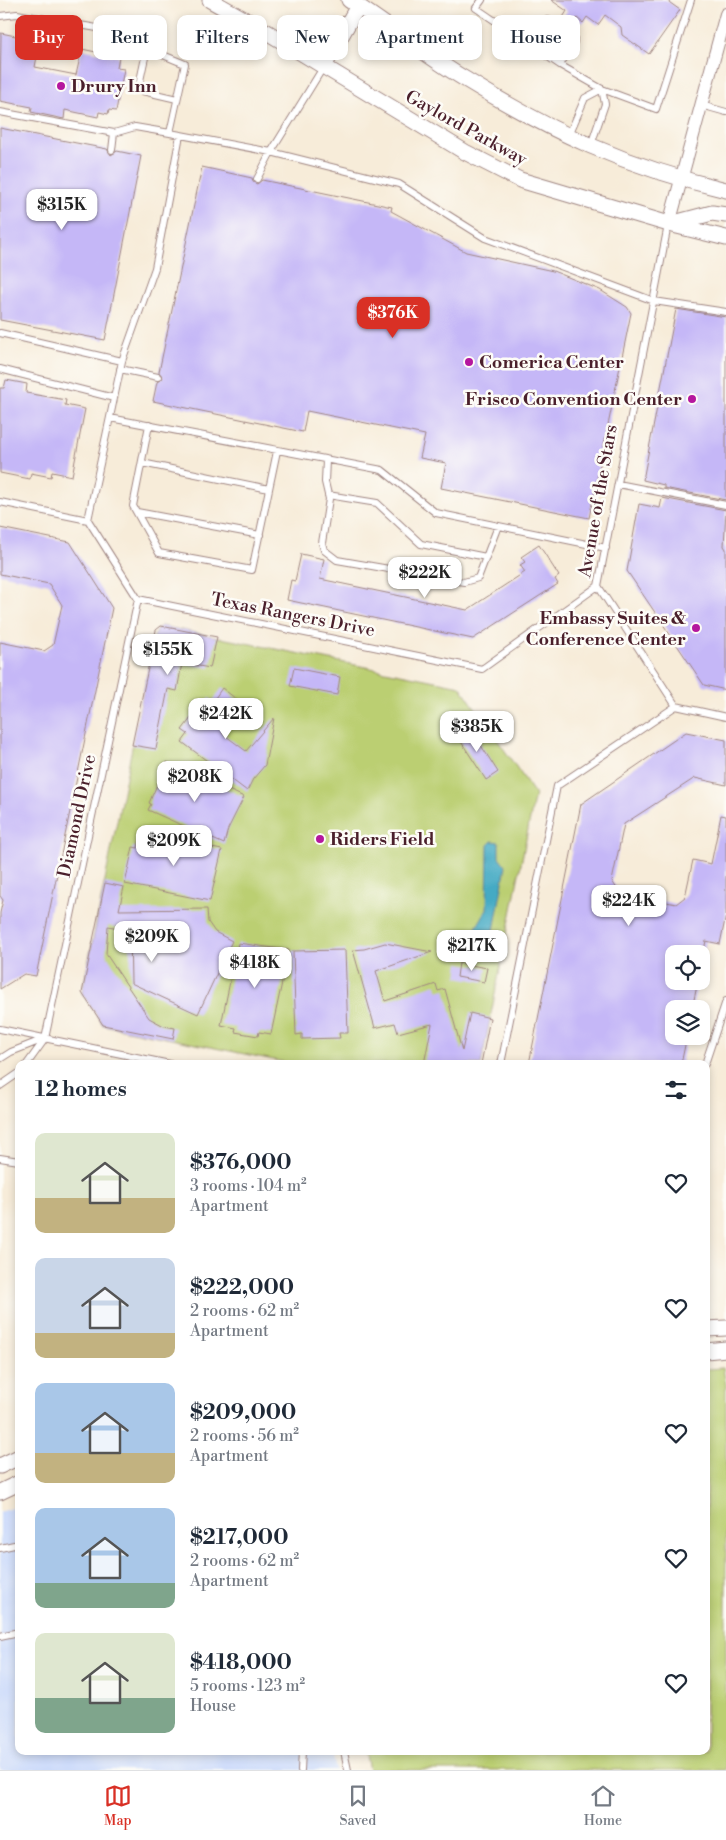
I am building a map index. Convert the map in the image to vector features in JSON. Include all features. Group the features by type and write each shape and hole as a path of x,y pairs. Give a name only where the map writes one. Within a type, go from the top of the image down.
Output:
{"street":[{"name":"Gaylord Parkway","path":"210,0 324,66 465,152 520,180 668,224 726,238"},
{"path":"324,66 356,2 466,80 568,136 645,168 726,190"},
{"name":"Avenue of the Stars","path":"668,224 726,14"},
{"path":"668,224 712,212 726,215"},
{"path":"710,1329 726,1328"},
{"path":"710,1352 726,1350"},
{"path":"0,1466 15,1459"},
{"path":"0,1492 15,1486"}],"lane":[{"path":"482,0 476,8 492,19"},
{"path":"553,60 602,89 656,109 691,0"},
{"path":"0,16 17,14 93,27"},
{"path":"167,56 185,64 170,133"},
{"path":"145,60 138,90 177,99"},
{"path":"560,65 563,60"},
{"path":"257,179 271,152 324,66"},
{"path":"568,136 586,98 602,89"},
{"path":"591,147 605,104 602,89"},
{"path":"701,105 726,112"},
{"path":"0,112 114,133 134,127 170,133 271,152 399,184 485,238 654,301 726,312"},
{"path":"112,150 114,133"},
{"path":"138,599 88,520 122,360 156,268 180,135"},
{"name":"Avenue of the Stars","path":"668,224 598,586 676,706"},
{"path":"0,333 122,360"},
{"path":"0,369 114,398"},
{"path":"120,369 158,378"},
{"path":"110,418 382,470 436,513 606,548"},
{"path":"149,426 133,506 159,553 252,570 277,451"},
{"path":"326,460 325,482 328,495 322,543 324,550 337,560 464,582 478,578 498,526"},
{"path":"142,463 269,489"},
{"path":"618,484 726,505"},
{"path":"328,495 376,503 421,544 486,558"},
{"path":"0,502 88,520"},
{"path":"136,512 260,535"},
{"name":"Texas Rangers Drive","path":"138,599 482,669 598,586"},
{"name":"Diamond Drive","path":"46,1039 138,599"},
{"path":"502,1060 557,786 676,706 726,717"},
{"path":"706,1060 726,1001"},
{"path":"0,1029 150,1060"},
{"path":"0,1059 11,1052 46,1039"},
{"path":"30,1060 46,1039"},
{"path":"0,1086 15,1076"},
{"path":"0,1158 15,1160"},
{"path":"0,1548 15,1545"},
{"path":"0,1636 15,1633"},
{"path":"301,1770 302,1755"},
{"path":"345,1755 348,1770"}],"shaded area":[{"path":"15,1507 15,1755 333,1755 336,1770 0,1770 0,1512"}],"green space":[{"name":"Riders Field","path":"161,626 460,686 535,794 482,1060 274,1060 103,1025 82,993 156,630"},
{"path":"723,1368 726,1385 726,1770 369,1770 366,1755 710,1755 710,1369"}],"water":[{"path":"492,841 499,842 499,857 506,866 492,941 482,951 471,953 466,945 487,909 488,845"}],"building":[{"path":"551,0 666,0 680,10 649,54 622,35 621,27 605,15 598,25 587,17 583,23 580,20 580,15 564,15 567,11"},
{"name":"Drury Inn","path":"1,33 15,36 15,60 36,60 35,67 76,75 79,60 83,60 83,49 93,51 93,60 118,60 117,68 124,69 116,111 109,110 108,114 99,112 98,117 65,110 64,119 31,112 32,107 0,101"},
{"path":"0,128 107,149 111,155 117,151 141,156 105,340 0,320"},
{"name":"Comerica Center","path":"202,167 252,178 253,182 257,184 262,180 392,207 391,211 466,252 553,271 600,290 627,307 631,313 589,518 441,488 446,463 420,458 425,435 307,411 303,432 153,401 157,382 163,378 159,372"},
{"name":"Frisco Convention Center","path":"676,309 726,317 726,500 664,488 664,485 643,480"},
{"path":"6,380 27,384 26,393 66,400 65,405 85,409 72,476 52,472 51,477 31,473 30,479 0,473 0,388 4,388"},
{"name":"Embassy Suites & Conference Center","path":"662,498 726,510 724,546 726,549 726,690 704,685 627,571 639,504 660,508"},
{"path":"0,528 70,542 112,608 36,976 24,974 0,989 0,913 3,900 0,896 0,642 44,651 53,645 62,605 49,584 0,574"},
{"path":"539,545 559,576 555,579 558,584 473,639 287,600 291,580 295,581 301,554 324,559 320,579 467,610 525,572 520,565 525,562 521,557"},
{"path":"161,626 217,637 210,668 182,663 177,691 168,689 156,749 132,745 156,630"},
{"path":"294,668 340,677 337,695 290,686"},
{"path":"222,688 244,705 222,733 246,751 274,718 265,765 253,779 247,791 182,742 188,734 182,730 209,698 213,701"},
{"path":"468,725 498,772 486,780 456,734"},
{"path":"686,732 726,740 726,785 695,778 624,824 612,881 619,892 676,904 685,897 693,860 711,864 721,815 726,816 726,915 720,944 706,941 705,945 665,945 665,990 696,990 694,1000 665,1000 665,1045 685,1045 682,1060 530,1060 581,804"},
{"path":"167,762 244,797 228,829 224,844 148,810 151,804 149,803"},
{"path":"141,834 222,850 210,901 125,884 133,847 138,848"},
{"path":"105,883 124,887 119,910 207,909 208,922 215,932 232,941 198,1014 131,983 130,930 108,926 106,954 149,1018 164,1026 175,1028 173,1039 103,1025 82,993"},
{"path":"238,943 289,950 271,1034 259,1032 258,1036 235,1032 236,1028 221,1025"},
{"path":"385,943 432,952 376,971 385,1001 436,984 438,991 445,989 462,1051 470,1013 490,1018 482,1060 425,1060 432,1024 398,1033 395,1023 375,1028 353,950"},
{"path":"345,950 348,1033 339,1033 340,1038 302,1039 302,1034 296,1035 293,951"},
{"path":"459,963 487,968 484,982 457,977"}],"place":[{"name":"Drury Inn","path":"61,86"},
{"name":"Comerica Center","path":"469,362"},
{"name":"Frisco Convention Center","path":"692,399"},
{"name":"Embassy Suites & Conference Center","path":"696,628"},
{"name":"Riders Field","path":"320,839"}]}
